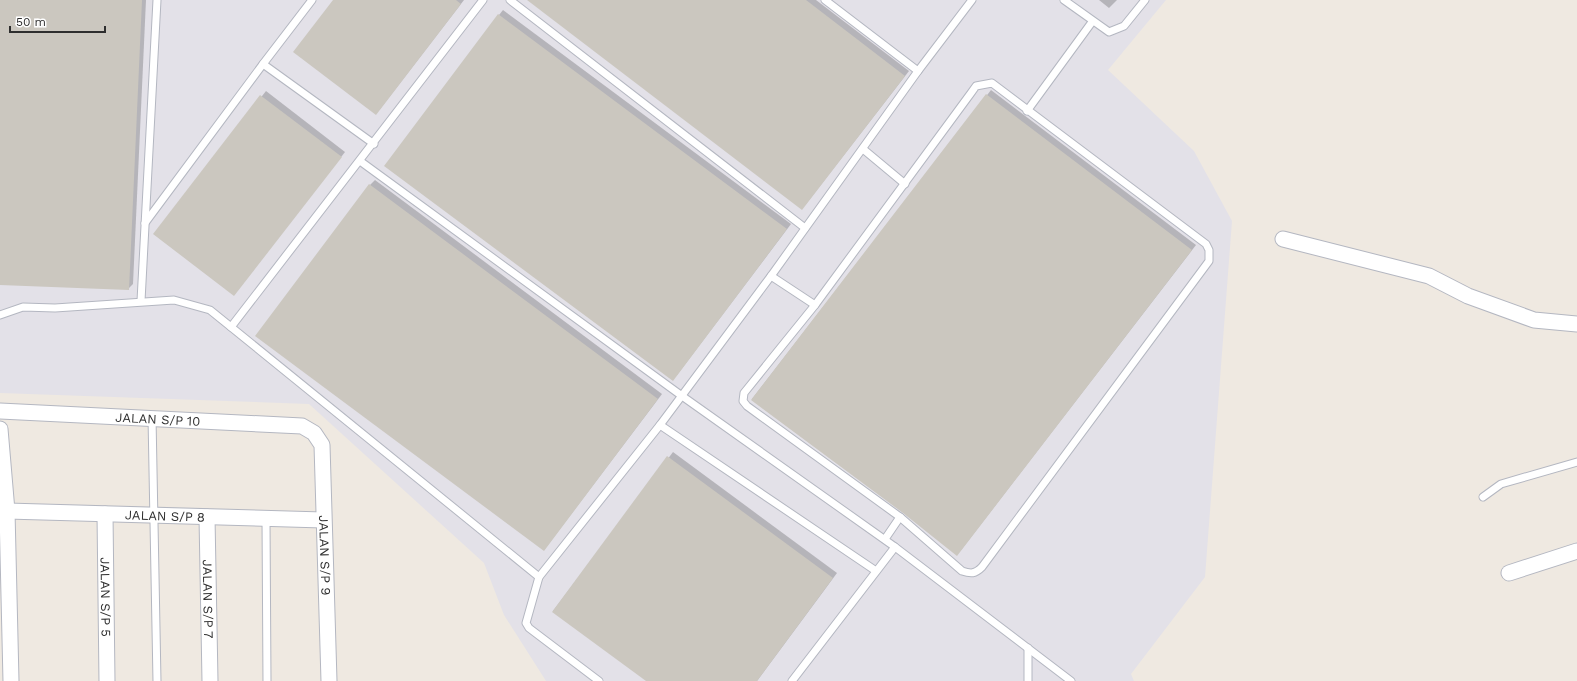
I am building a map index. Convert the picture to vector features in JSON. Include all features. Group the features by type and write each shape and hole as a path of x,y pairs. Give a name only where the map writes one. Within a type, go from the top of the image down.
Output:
{"street":[{"path":"1283,239 1429,276 1468,296 1534,320 1577,324"},
{"name":"JALAN S/P 10","path":"0,411 152,417 302,426 314,433"},
{"path":"0,429 7,511 11,681"},
{"name":"JALAN S/P 9","path":"314,433 322,445 323,520 329,681"},
{"name":"JALAN S/P 8","path":"7,511 323,520"},
{"name":"JALAN S/P 5","path":"105,514 107,681"},
{"name":"JALAN S/P 7","path":"207,517 210,681"},
{"path":"1509,572 1577,551"}],"lane":[{"path":"141,301 157,0"},
{"path":"145,223 312,0"},
{"path":"231,327 374,144 483,0"},
{"path":"510,0 805,228"},
{"path":"825,0 918,70"},
{"path":"599,681 530,628 526,623 539,576 682,396 863,149 918,70 972,0"},
{"path":"1064,0 1092,22 1109,32 1124,26 1145,0"},
{"path":"1027,110 1092,22"},
{"path":"263,64 374,144"},
{"path":"992,83 1027,110 1206,244 1209,250 1209,262 976,573 969,574 962,570 900,517 747,406 743,401 744,393 815,305 976,86 992,83"},
{"path":"863,149 904,184"},
{"path":"360,161 682,396 885,539 1071,681"},
{"path":"771,276 815,305"},
{"path":"0,315 23,307 55,308 141,301 174,300 210,310 539,576"},
{"path":"152,417 157,681"},
{"path":"660,425 876,571"},
{"path":"1483,497 1501,484 1577,462"},
{"path":"885,539 900,517"},
{"path":"266,518 267,681"},
{"path":"792,681 895,547"},
{"path":"1028,648 1028,681"}],"shaded area":[{"path":"0,0 1166,0 1108,70 1194,151 1232,221 1205,577 1131,674 1134,681 546,681 504,615 484,563 309,404 0,393"}],"building":[{"path":"0,0 142,0 129,290 0,285"},
{"path":"333,0 456,0 461,4 376,115 293,52"},
{"path":"527,0 806,0 905,76 802,210"},
{"path":"498,14 787,229 673,381 384,166"},
{"path":"986,94 1192,250 957,556 903,513 751,400"},
{"path":"260,95 342,157 234,296 153,234"},
{"path":"369,184 658,399 544,551 255,336"},
{"path":"667,456 833,578 757,681 646,681 552,612"}]}
